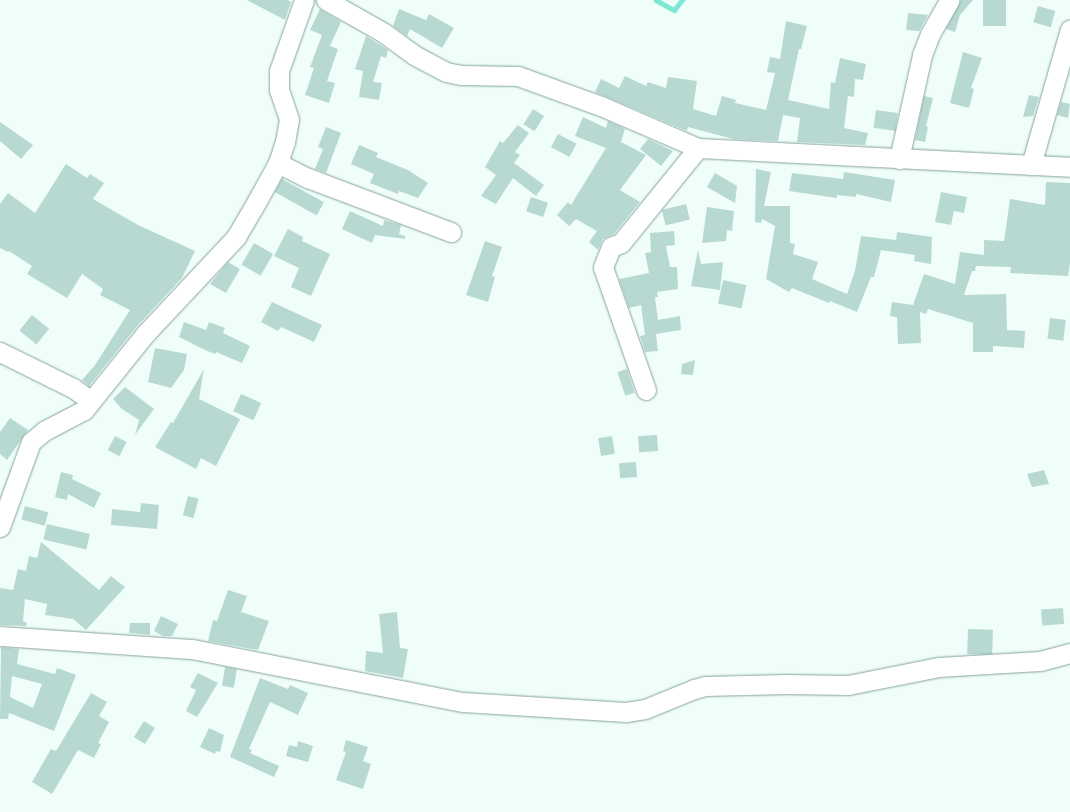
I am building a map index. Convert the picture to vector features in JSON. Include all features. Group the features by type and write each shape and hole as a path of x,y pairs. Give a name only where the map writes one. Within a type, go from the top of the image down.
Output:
{"street":[{"path":"0,527 27,448 31,442 44,431 84,410 146,333 202,276 236,237 278,163 285,142 289,119 279,90 279,71 304,0"},
{"path":"326,0 384,34 414,55 446,72 462,75 518,76 602,106 698,148 1070,167"},
{"path":"899,159 922,55 930,34 950,0"},
{"path":"1031,165 1070,28"},
{"path":"646,390 604,267 611,247 621,243 698,148"},
{"path":"278,163 308,178 452,232"},
{"path":"0,352 73,388 92,401"},
{"path":"0,636 192,649 463,702 626,712 644,708 694,688 705,686 848,685 939,667 1040,661 1070,653"}],"building":[{"path":"247,0 288,0 291,2 285,20"},
{"path":"961,0 973,0 960,15 955,32 946,29"},
{"path":"983,0 1006,0 1006,26 983,26"},
{"path":"1038,6 1055,11 1051,27 1033,22"},
{"path":"320,9 341,22 330,46 338,49 327,81 335,83 329,103 305,95 314,68 310,67 322,35 310,30"},
{"path":"399,9 426,20 429,14 454,28 442,48 410,29 407,36 393,26"},
{"path":"908,13 928,15 919,31 906,30"},
{"path":"786,21 807,26 801,49 799,49 788,100 829,109 831,82 835,83 840,58 866,64 863,80 855,79 854,97 848,96 844,128 868,133 865,145 797,142 800,118 783,115 778,141 733,139 688,127 687,131 595,92 601,79 619,88 625,76 646,86 648,82 666,88 668,77 697,81 693,109 716,116 722,96 736,100 735,103 766,110 775,73 767,72 770,57 780,59"},
{"path":"366,36 388,50 386,58 381,56 373,82 382,83 379,100 359,97 363,71 355,69"},
{"path":"963,52 982,58 971,88 974,89 969,108 950,103"},
{"path":"1029,95 1039,97 1033,116 1023,117"},
{"path":"924,96 933,98 926,126 928,127 925,142 915,140"},
{"path":"1061,102 1070,104 1068,118 1057,115"},
{"path":"533,109 544,116 534,131 523,124"},
{"path":"876,110 898,113 895,131 873,128"},
{"path":"583,117 606,128 608,121 625,129 621,142 646,155 620,190 640,202 614,234 603,239 598,250 589,242 597,231 576,219 569,226 557,215 568,202 571,205 606,148 575,136"},
{"path":"0,122 33,145 21,159 0,141"},
{"path":"518,125 529,133 515,152 520,155 514,163 544,185 536,196 513,178 496,204 481,196 496,175 485,167 500,141 503,143"},
{"path":"326,127 341,133 326,173 315,169 323,149 318,147"},
{"path":"558,134 577,144 569,157 551,147"},
{"path":"648,139 673,151 661,166 640,149"},
{"path":"359,145 378,153 376,157 408,170 428,183 418,198 399,191 398,194 370,183 374,174 351,164"},
{"path":"66,164 87,178 90,174 104,183 93,199 138,225 195,251 182,278 138,325 89,386 82,380 95,365 130,310 100,295 103,289 82,274 67,298 27,274 32,266 9,251 0,248 0,204 8,193 35,213"},
{"path":"756,169 771,172 764,206 790,206 790,243 795,244 793,254 818,262 812,279 847,294 855,271 861,236 896,240 897,232 932,237 931,264 914,261 915,255 881,250 874,277 871,277 857,312 792,288 789,292 766,279 775,226 762,219 761,223 755,222"},
{"path":"844,172 895,180 891,202 856,194 856,197 837,195 837,198 789,191 792,173 843,179"},
{"path":"715,173 737,186 735,203 707,187"},
{"path":"282,179 324,202 317,215 275,192"},
{"path":"1046,182 1070,183 1070,263 1068,276 1010,273 1011,267 976,266 975,271 972,271 964,295 1006,294 1007,330 1025,331 1024,348 993,346 993,352 973,352 973,323 928,309 926,314 920,312 921,343 898,344 897,317 890,316 892,302 913,305 924,274 955,284 960,252 984,255 984,240 1004,241 1010,199 1045,205"},
{"path":"941,192 967,197 964,213 954,211 951,225 935,222"},
{"path":"531,197 548,203 543,217 526,211"},
{"path":"686,204 690,220 666,226 662,210"},
{"path":"707,207 734,211 732,231 727,230 726,241 702,243"},
{"path":"350,211 383,226 384,220 401,225 399,234 405,236 405,239 375,235 372,243 342,229"},
{"path":"288,229 303,237 302,241 330,254 311,296 291,287 299,268 274,256"},
{"path":"674,231 675,245 666,246 670,267 677,267 678,289 657,292 658,297 655,297 658,320 680,316 681,330 656,334 658,351 645,352 640,336 645,335 641,305 629,308 619,279 649,273 645,253 651,252 650,233"},
{"path":"485,241 502,247 492,276 495,277 488,302 466,295"},
{"path":"254,243 273,254 261,276 242,265"},
{"path":"698,250 701,264 723,262 720,290 691,286"},
{"path":"228,262 240,269 226,293 210,284"},
{"path":"723,280 746,285 741,308 718,303"},
{"path":"272,302 322,325 314,342 281,327 278,331 261,322"},
{"path":"32,315 49,329 37,344 19,331"},
{"path":"1050,318 1066,320 1063,341 1047,339"},
{"path":"184,322 206,330 209,322 225,328 223,333 250,346 242,363 216,352 215,354 205,350 179,337"},
{"path":"155,348 187,354 184,370 171,388 148,382"},
{"path":"695,360 693,375 681,374 682,364"},
{"path":"204,369 199,399 240,419 216,466 201,458 196,469 155,447 171,422 173,423"},
{"path":"627,369 635,393 625,396 617,372"},
{"path":"125,387 154,409 135,435 139,420 122,409 113,399"},
{"path":"241,394 261,403 253,420 233,411"},
{"path":"10,418 28,430 7,460 0,454 0,432"},
{"path":"657,435 658,451 639,452 638,436"},
{"path":"115,436 127,442 119,456 108,450"},
{"path":"612,436 615,454 601,456 598,438"},
{"path":"636,462 637,477 620,478 619,463"},
{"path":"1044,470 1049,484 1032,487 1027,474"},
{"path":"61,472 73,475 72,479 101,493 94,508 68,494 67,500 55,497"},
{"path":"188,496 199,499 193,518 183,515"},
{"path":"141,503 159,505 157,529 111,525 112,509 140,512"},
{"path":"25,506 48,512 45,526 21,520"},
{"path":"47,524 90,534 86,549 43,540"},
{"path":"41,542 99,590 111,576 125,587 86,630 73,619 45,615 47,604 25,599 23,621 27,623 26,626 0,625 0,588 13,590 18,569 26,571 29,556 37,558"},
{"path":"228,590 247,596 241,612 269,621 258,650 208,641 213,620 217,621"},
{"path":"1063,608 1064,624 1042,625 1041,610"},
{"path":"397,612 400,648 408,649 403,678 365,671 366,651 383,653 379,614"},
{"path":"161,616 178,624 172,636 163,636 154,631"},
{"path":"130,623 150,623 150,635 129,633"},
{"path":"968,629 993,630 992,655 967,654"},
{"path":"1,647 19,649 17,664 55,674 57,668 76,675 54,731 9,713 8,719 0,719","holes":["12,676 42,684 33,708 10,697"]},
{"path":"225,667 237,669 234,688 222,686"},
{"path":"198,673 218,683 197,717 186,711 196,690 190,687"},
{"path":"260,678 288,689 290,685 308,693 298,715 270,702 249,749 252,750 250,753 279,766 274,777 230,757"},
{"path":"91,693 107,702 99,716 109,722 98,743 101,744 94,758 78,750 52,794 32,782 51,749 56,751"},
{"path":"144,721 155,728 145,744 134,737"},
{"path":"209,728 224,735 220,752 216,751 215,754 200,747"},
{"path":"346,740 368,747 363,761 371,764 363,789 336,780 346,752 343,751"},
{"path":"298,741 313,746 308,762 286,756 289,745 297,747"}],"waterway":[{"path":"656,0 674,10 682,0"}]}
